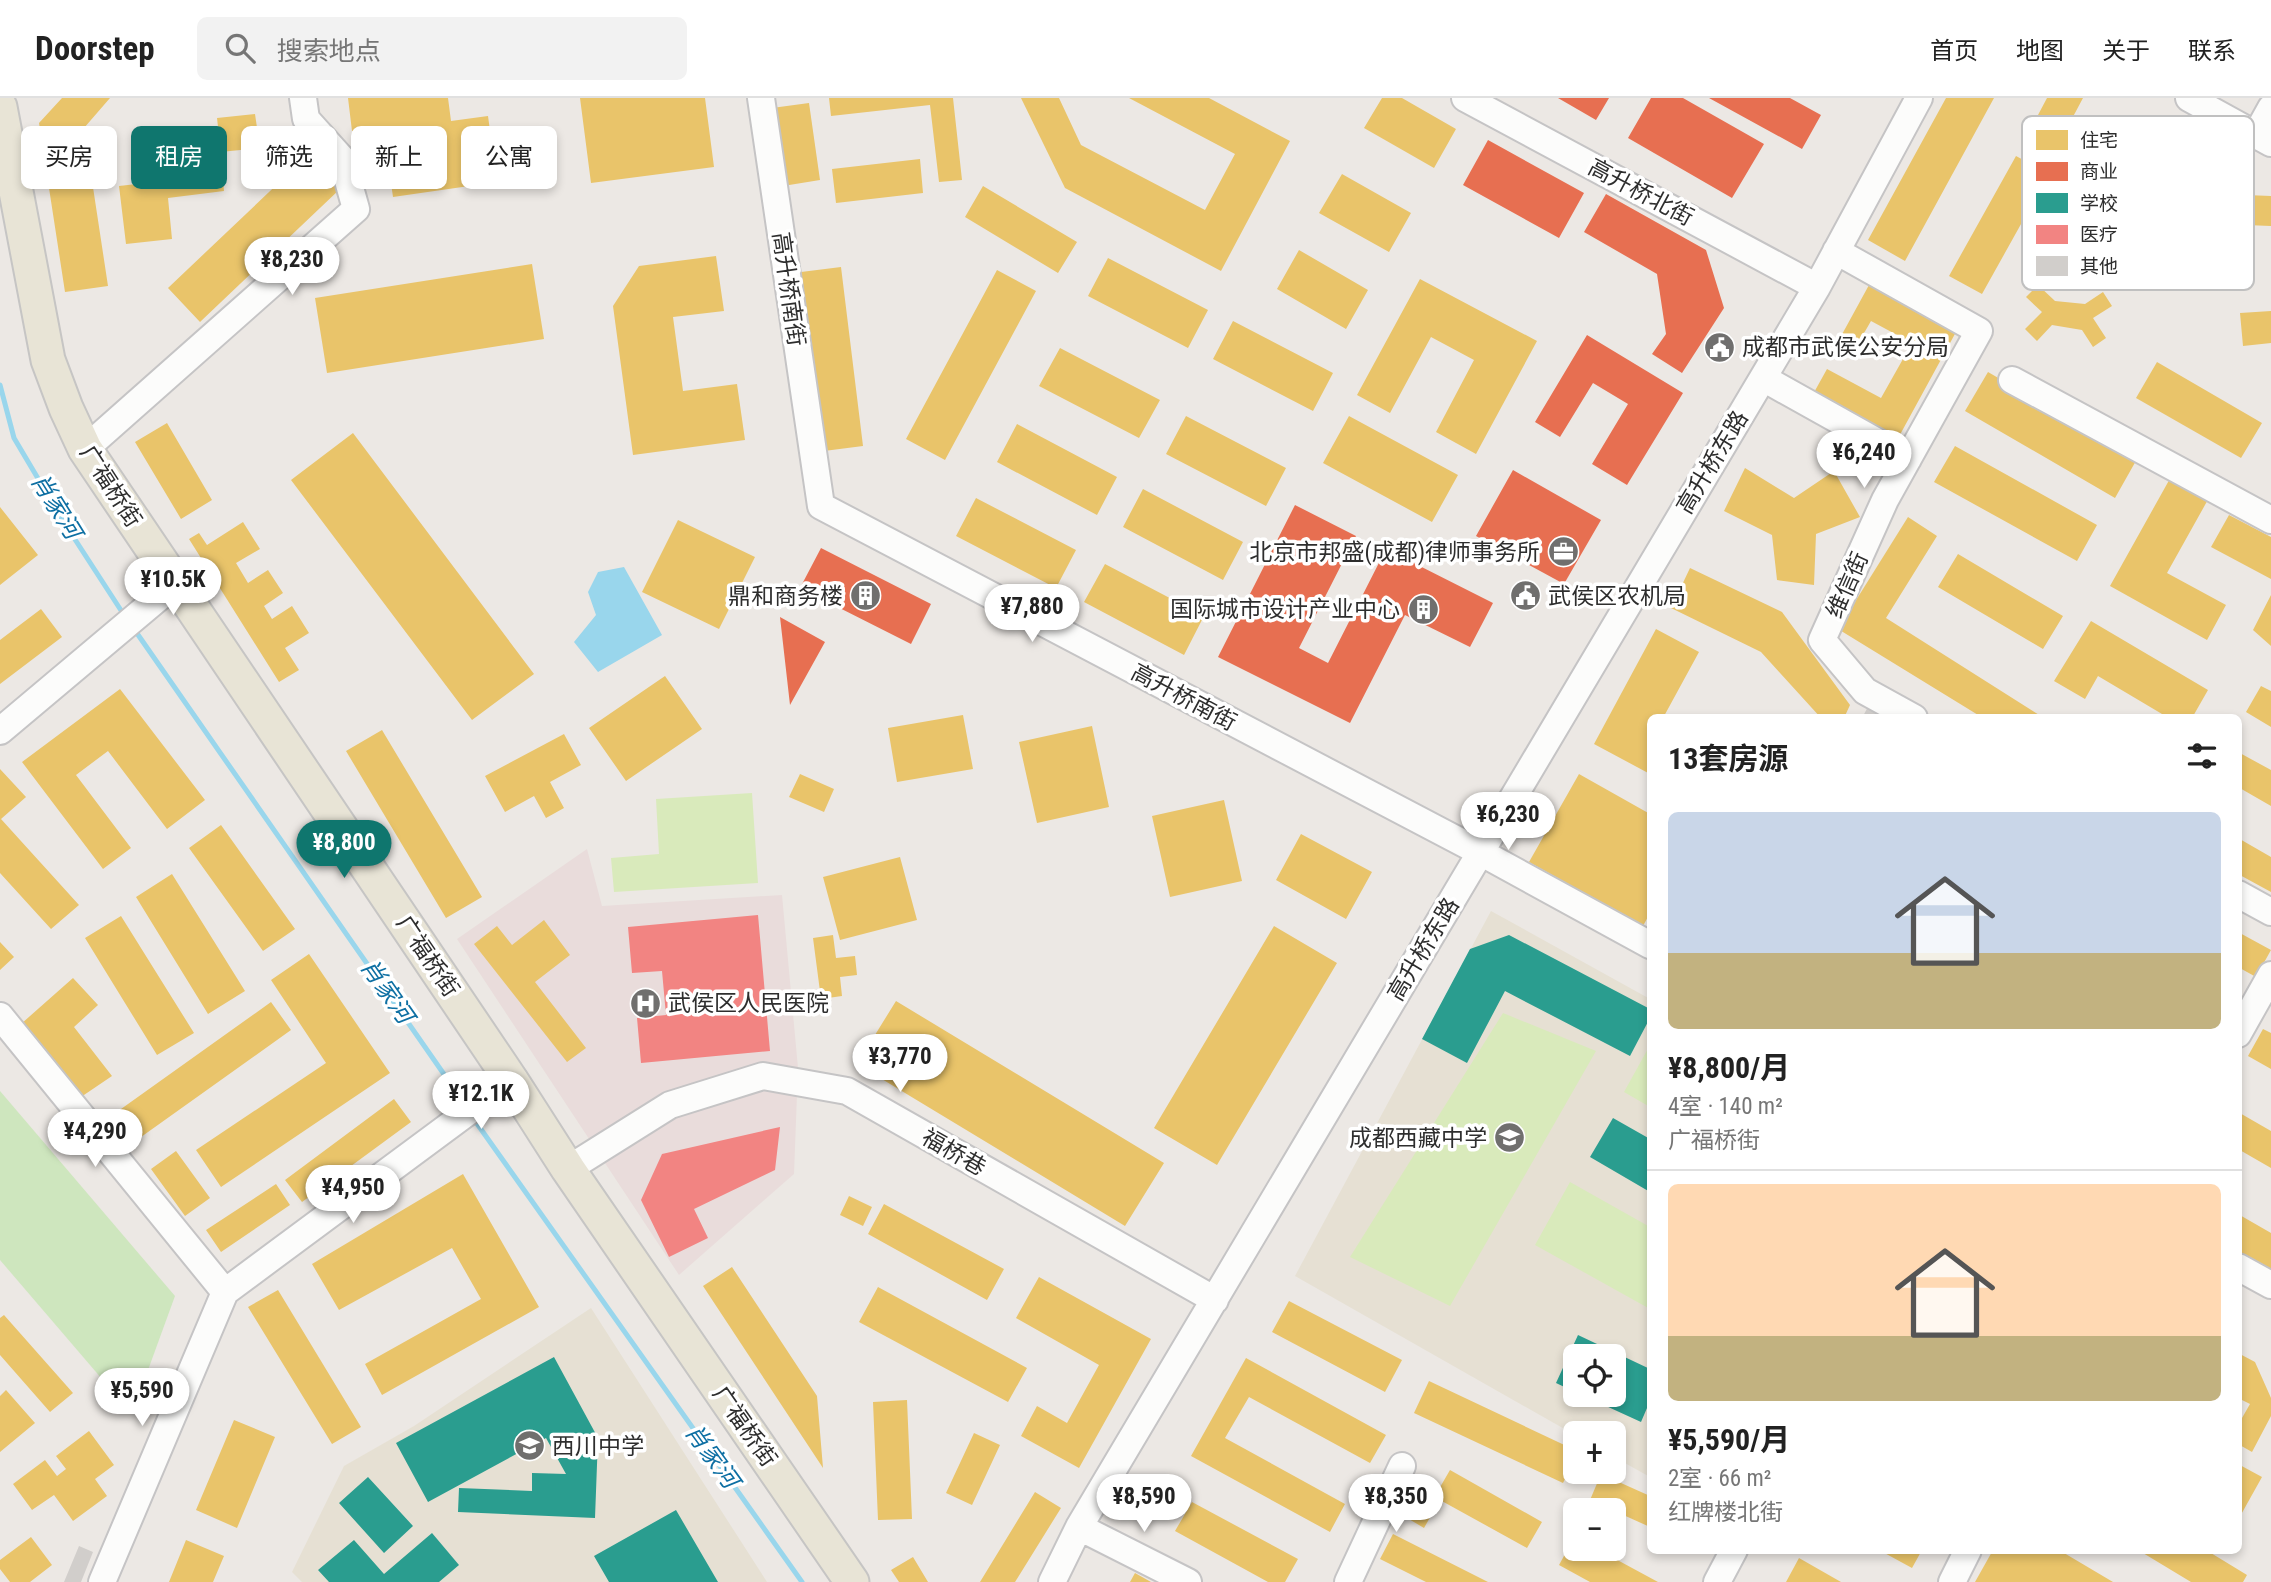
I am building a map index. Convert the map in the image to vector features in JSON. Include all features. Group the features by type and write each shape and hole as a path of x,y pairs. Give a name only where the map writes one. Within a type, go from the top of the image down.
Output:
{"main road":[{"name":"广福桥街","path":"0,107 48,359 85,449 511,1080 568,1169 852,1582"}],"street":[{"path":"85,449 356,209 342,159 306,118 303,98"},
{"name":"高升桥南街","path":"761,98 821,506 1480,852 1647,943"},
{"name":"高升桥北街","path":"1465,98 1817,287"},
{"name":"高升桥东路","path":"1052,1582 1079,1527 1817,287 1919,98"},
{"path":"2189,98 2222,116"},
{"path":"2264,139 2271,108"},
{"name":"维信街","path":"1836,251 1979,331 1885,500 1822,640 1866,691 1907,714"},
{"path":"1763,378 1908,459"},
{"path":"2012,380 2271,520"},
{"path":"0,731 176,583"},
{"path":"2242,896 2271,912"},
{"path":"2242,1027 2271,975"},
{"path":"2,1021 225,1292"},
{"name":"福桥巷","path":"568,1169 670,1105 763,1076 847,1091 1215,1300"},
{"path":"102,1582 225,1292 452,1121 511,1080"},
{"path":"2242,1269 2271,1284"},
{"path":"1348,1582 1402,1466"},
{"path":"1079,1527 1188,1582"},
{"path":"1717,1582 1732,1554"},
{"path":"1952,1582 1966,1554"}],"shaded area":[{"name":"武侯区人民医院","path":"587,849 602,906 782,895 798,1068 794,1174 679,1275 457,939"},
{"name":"成都西藏中学","path":"1491,911 1647,997 1647,1475 1626,1464 1626,1421 1563,1421 1563,1428 1295,1276"},
{"name":"西川中学","path":"591,1308 767,1582 302,1582 292,1572 344,1466 414,1426"}],"green space":[{"path":"752,793 758,883 614,892 611,858 659,854 656,799"},
{"path":"1503,1013 1596,1051 1450,1306 1350,1257"},
{"path":"1647,1050 1647,1105 1624,1092"},
{"path":"0,1091 175,1296 132,1414 0,1260"},
{"path":"1570,1182 1647,1225 1647,1307 1535,1245"}],"water":[{"path":"624,567 662,635 598,672 574,642 596,615 588,592 598,572"}],"building: 住宅":[{"path":"62,98 110,98 86,126 39,126 39,123"},
{"path":"348,98 448,98 451,121 488,116 489,126 461,126 461,187 393,197 392,189 447,189 447,126 351,126"},
{"path":"580,98 705,98 714,167 591,183"},
{"path":"829,98 953,98 962,180 939,182 930,105 831,116"},
{"path":"1021,98 1059,98 1081,145 1205,210 1235,154 1129,98 1209,98 1290,141 1221,271 1065,188"},
{"path":"1382,98 1402,98 1456,129 1434,168 1364,128"},
{"path":"1946,98 1994,98 1905,261 1868,240"},
{"path":"2047,98 2083,98 2073,116 2037,116"},
{"path":"809,103 820,180 783,186 772,108"},
{"path":"255,114 257,126 241,126 241,150 227,151 227,126 218,126 217,118"},
{"path":"2016,156 2022,159 2022,222 1982,294 1949,276"},
{"path":"920,159 923,193 836,203 832,169"},
{"path":"1342,174 1411,213 1389,252 1319,213"},
{"path":"131,185 131,189 224,191 168,198 172,239 126,244 119,186"},
{"path":"337,186 340,189 200,322 168,288 272,189 337,189"},
{"path":"983,186 1077,242 1058,273 965,217"},
{"path":"49,189 93,189 108,286 65,292"},
{"path":"2254,195 2271,196 2271,226 2254,225"},
{"path":"1299,250 1368,290 1346,329 1277,289"},
{"path":"716,256 724,311 673,317 683,391 737,384 745,440 633,455 613,306 639,266"},
{"path":"1108,258 1208,310 1188,348 1088,296"},
{"path":"532,264 544,339 327,373 315,298"},
{"path":"841,267 863,446 824,451 801,272"},
{"path":"997,270 1036,291 945,460 906,439"},
{"path":"1420,279 1537,341 1476,454 1436,432 1474,360 1431,337 1390,413 1357,395"},
{"path":"1869,285 1956,332 1896,442 1812,396 1827,369 1881,398 1912,343 1871,321 1856,347 1840,338"},
{"path":"2033,290 2043,290 2055,301 2085,304 2103,292 2112,306 2093,318 2106,338 2093,347 2082,330 2052,325 2037,341 2025,329 2042,312 2026,297"},
{"path":"2271,311 2271,343 2243,346 2240,313"},
{"path":"1233,321 1333,373 1313,411 1213,359"},
{"path":"1060,348 1160,400 1139,438 1039,386"},
{"path":"2157,362 2262,423 2241,458 2136,398"},
{"path":"1988,372 2137,459 2115,498 1965,411"},
{"path":"1186,416 1286,468 1266,506 1166,454"},
{"path":"1349,416 1458,475 1432,522 1323,463"},
{"path":"167,423 212,500 181,519 135,442"},
{"path":"1017,424 1117,477 1097,515 997,462"},
{"path":"353,433 534,674 472,720 291,480"},
{"path":"1955,446 2097,525 2077,561 1934,482"},
{"path":"1745,468 1794,498 1834,471 1860,517 1816,534 1814,585 1777,580 1772,535 1724,511"},
{"path":"2172,475 2210,496 2167,573 2226,605 2207,640 2110,586"},
{"path":"1143,489 1243,542 1223,580 1123,527"},
{"path":"976,498 1076,550 1056,588 956,536"},
{"path":"0,507 38,555 0,585"},
{"path":"2229,515 2271,537 2271,579 2211,547"},
{"path":"1908,517 1937,536 1886,618 2038,714 1976,714 1838,629"},
{"path":"678,520 755,557 719,629 642,592"},
{"path":"243,522 260,549 236,563 248,583 268,570 283,593 264,606 272,619 292,606 309,633 285,648 299,670 279,682 189,539 199,533 207,545"},
{"path":"1958,554 2063,616 2043,649 1938,587"},
{"path":"1105,564 1204,616 1184,655 1084,602"},
{"path":"1690,568 1782,612 1850,705 1846,714 1817,714 1761,652 1671,608"},
{"path":"2271,595 2271,646 2253,630"},
{"path":"41,609 62,637 0,684 0,640"},
{"path":"2091,621 2208,690 2194,714 2162,714 2098,676 2085,699 2054,681"},
{"path":"1656,629 1699,652 1665,714 1647,714 1647,772 1594,744"},
{"path":"665,676 702,729 626,781 589,728"},
{"path":"2261,686 2271,691 2271,727 2246,712"},
{"path":"120,689 205,800 167,829 108,751 76,775 131,848 103,869 22,762"},
{"path":"963,715 973,769 897,782 888,728"},
{"path":"1092,726 1109,807 1037,823 1019,742"},
{"path":"382,730 482,897 446,918 346,751"},
{"path":"564,734 581,765 550,782 564,808 546,818 534,796 505,812 485,776"},
{"path":"2242,754 2271,770 2271,806 2242,789"},
{"path":"0,769 26,797 1,819 79,905 51,929 0,873"},
{"path":"800,774 834,789 824,812 789,797"},
{"path":"1579,774 1647,812 1647,919 1643,926 1529,862"},
{"path":"1224,800 1242,881 1170,897 1152,816"},
{"path":"221,825 295,929 263,951 189,848"},
{"path":"1301,834 1372,872 1346,919 1276,880"},
{"path":"2242,840 2271,857 2271,892 2242,876"},
{"path":"900,857 917,920 840,940 823,877"},
{"path":"172,874 245,991 208,1014 136,897"},
{"path":"121,916 194,1033 157,1055 85,938"},
{"path":"544,920 570,955 535,982 586,1048 567,1062 474,944 497,926 512,945"},
{"path":"1274,926 1337,963 1217,1165 1154,1128"},
{"path":"2242,934 2271,950 2256,977 2242,969"},
{"path":"833,935 836,958 855,956 857,975 840,977 842,996 821,999 813,938"},
{"path":"0,942 14,957 0,970"},
{"path":"309,954 390,1073 221,1187 196,1150 326,1063 271,980"},
{"path":"73,978 98,1005 74,1027 112,1076 81,1097 21,1024"},
{"path":"896,1001 1164,1163 1125,1226 857,1064"},
{"path":"271,1002 291,1030 127,1147 107,1119"},
{"path":"2263,1029 2271,1033 2271,1069 2248,1056"},
{"path":"394,1099 411,1122 302,1202 285,1180"},
{"path":"2242,1114 2271,1131 2271,1168 2242,1151"},
{"path":"176,1151 210,1198 185,1216 151,1169"},
{"path":"463,1174 539,1307 382,1395 365,1364 481,1299 452,1248 339,1310 312,1264"},
{"path":"276,1184 290,1205 221,1252 206,1230"},
{"path":"849,1196 872,1207 863,1226 840,1215"},
{"path":"884,1204 1004,1269 987,1300 868,1234"},
{"path":"2242,1216 2271,1233 2271,1270 2242,1253"},
{"path":"732,1267 817,1396 823,1468 703,1286"},
{"path":"1039,1277 1151,1339 1079,1468 1021,1436 1037,1406 1067,1423 1099,1365 1016,1318"},
{"path":"878,1287 1027,1368 1008,1402 859,1322"},
{"path":"278,1290 361,1427 332,1444 248,1307"},
{"path":"1289,1301 1402,1360 1385,1392 1272,1332"},
{"path":"4,1315 73,1393 50,1412 0,1355 0,1318"},
{"path":"2242,1355 2255,1362 2271,1398 2271,1416 2252,1452 2242,1446 2242,1418 2250,1404 2242,1400"},
{"path":"1246,1358 1386,1435 1370,1463 1249,1397 1225,1438 1345,1504 1330,1532 1191,1456"},
{"path":"1429,1381 1563,1444 1563,1483 1414,1413"},
{"path":"6,1390 35,1423 0,1452 0,1396"},
{"path":"907,1400 912,1519 878,1520 873,1402"},
{"path":"234,1420 275,1437 237,1528 196,1510"},
{"path":"89,1431 114,1465 95,1479 107,1496 73,1521 54,1495 32,1510 13,1484 45,1460 57,1476 66,1469 56,1456"},
{"path":"974,1433 1000,1445 972,1505 946,1493"},
{"path":"2242,1466 2262,1477 2242,1513"},
{"path":"1450,1470 1542,1522 1527,1548 1440,1500 1424,1528 1397,1512 1417,1476 1439,1489"},
{"path":"1597,1484 1623,1484 1647,1495 1647,1526 1626,1516 1626,1498 1591,1498"},
{"path":"1035,1492 1061,1508 1015,1582 980,1582"},
{"path":"1192,1502 1298,1559 1285,1582 1268,1582 1175,1531"},
{"path":"1393,1534 1488,1582 1426,1582 1380,1559"},
{"path":"31,1537 52,1565 30,1582 10,1582 0,1569 0,1560"},
{"path":"186,1540 224,1556 213,1582 169,1582"},
{"path":"1886,1554 1920,1554 1912,1568"},
{"path":"1991,1554 2066,1554 2113,1582 1975,1582"},
{"path":"2145,1554 2213,1554 2247,1575 2243,1582 2191,1582"},
{"path":"913,1557 928,1582 899,1582 891,1570"},
{"path":"1563,1558 1563,1561 1619,1561 1658,1582 1590,1582 1559,1565"},
{"path":"1799,1558 1841,1582 1786,1582"},
{"path":"1135,1573 1151,1582 1130,1582"}],"building: 商业":[{"path":"1558,98 1609,98 1596,120"},
{"path":"1651,98 1683,98 1764,144 1732,198 1628,138"},
{"path":"1709,98 1790,98 1821,115 1802,149"},
{"path":"1488,140 1584,193 1559,238 1463,185"},
{"path":"1606,194 1706,250 1724,308 1682,373 1652,354 1666,334 1657,274 1584,232"},
{"path":"1587,335 1683,393 1627,485 1592,464 1628,404 1593,383 1560,437 1535,422"},
{"path":"1513,470 1601,520 1564,584 1476,536"},
{"name":"国际城市设计产业中心","path":"1295,505 1356,536 1299,648 1328,663 1386,549 1493,603 1470,647 1405,615 1350,723 1218,657"},
{"name":"鼎和商务楼","path":"821,548 931,604 911,644 800,588"},
{"path":"780,617 825,642 790,705"}],"building: 学校":[{"path":"1509,935 1647,1007 1647,1024 1630,1056 1505,991 1467,1063 1422,1039 1470,949"},
{"path":"1613,1118 1647,1137 1647,1190 1590,1157"},
{"path":"1578,1335 1597,1344 1574,1344"},
{"path":"554,1357 598,1438 595,1518 458,1512 459,1488 532,1491 532,1473 566,1474 546,1438 428,1502 396,1443"},
{"path":"1626,1358 1647,1368 1647,1408 1641,1422 1608,1407 1626,1407"},
{"path":"1563,1368 1563,1386 1556,1383"},
{"path":"368,1477 413,1526 384,1553 339,1503"},
{"path":"676,1510 718,1582 609,1582 594,1556"},
{"path":"432,1533 459,1565 439,1582 329,1582 318,1570 354,1540 384,1574"}],"building: 医疗":[{"path":"758,915 770,1051 641,1063 637,1018 666,1015 662,971 632,973 628,927"},
{"path":"780,1127 775,1170 694,1209 708,1238 669,1257 641,1200 662,1154"}],"building: 其他":[{"path":"1870,703 1882,711 1880,714 1864,714"},
{"path":"79,1546 93,1552 81,1582 64,1582"}],"waterway":[{"name":"肖家河","path":"0,385 14,438 124,615"},
{"name":"肖家河","path":"134,629 464,1103"},
{"name":"肖家河","path":"473,1118 802,1582"}],"place":[{"name":"成都市武侯公安分局","path":"1719,347"},
{"name":"北京市邦盛(成都)律师事务所","path":"1563,552"},
{"name":"鼎和商务楼","path":"866,596"},
{"name":"武侯区农机局","path":"1525,596"},
{"name":"国际城市设计产业中心","path":"1423,609"},
{"name":"武侯区人民医院","path":"645,1003"},
{"name":"成都西藏中学","path":"1510,1138"},
{"name":"西川中学","path":"529,1446"}]}
